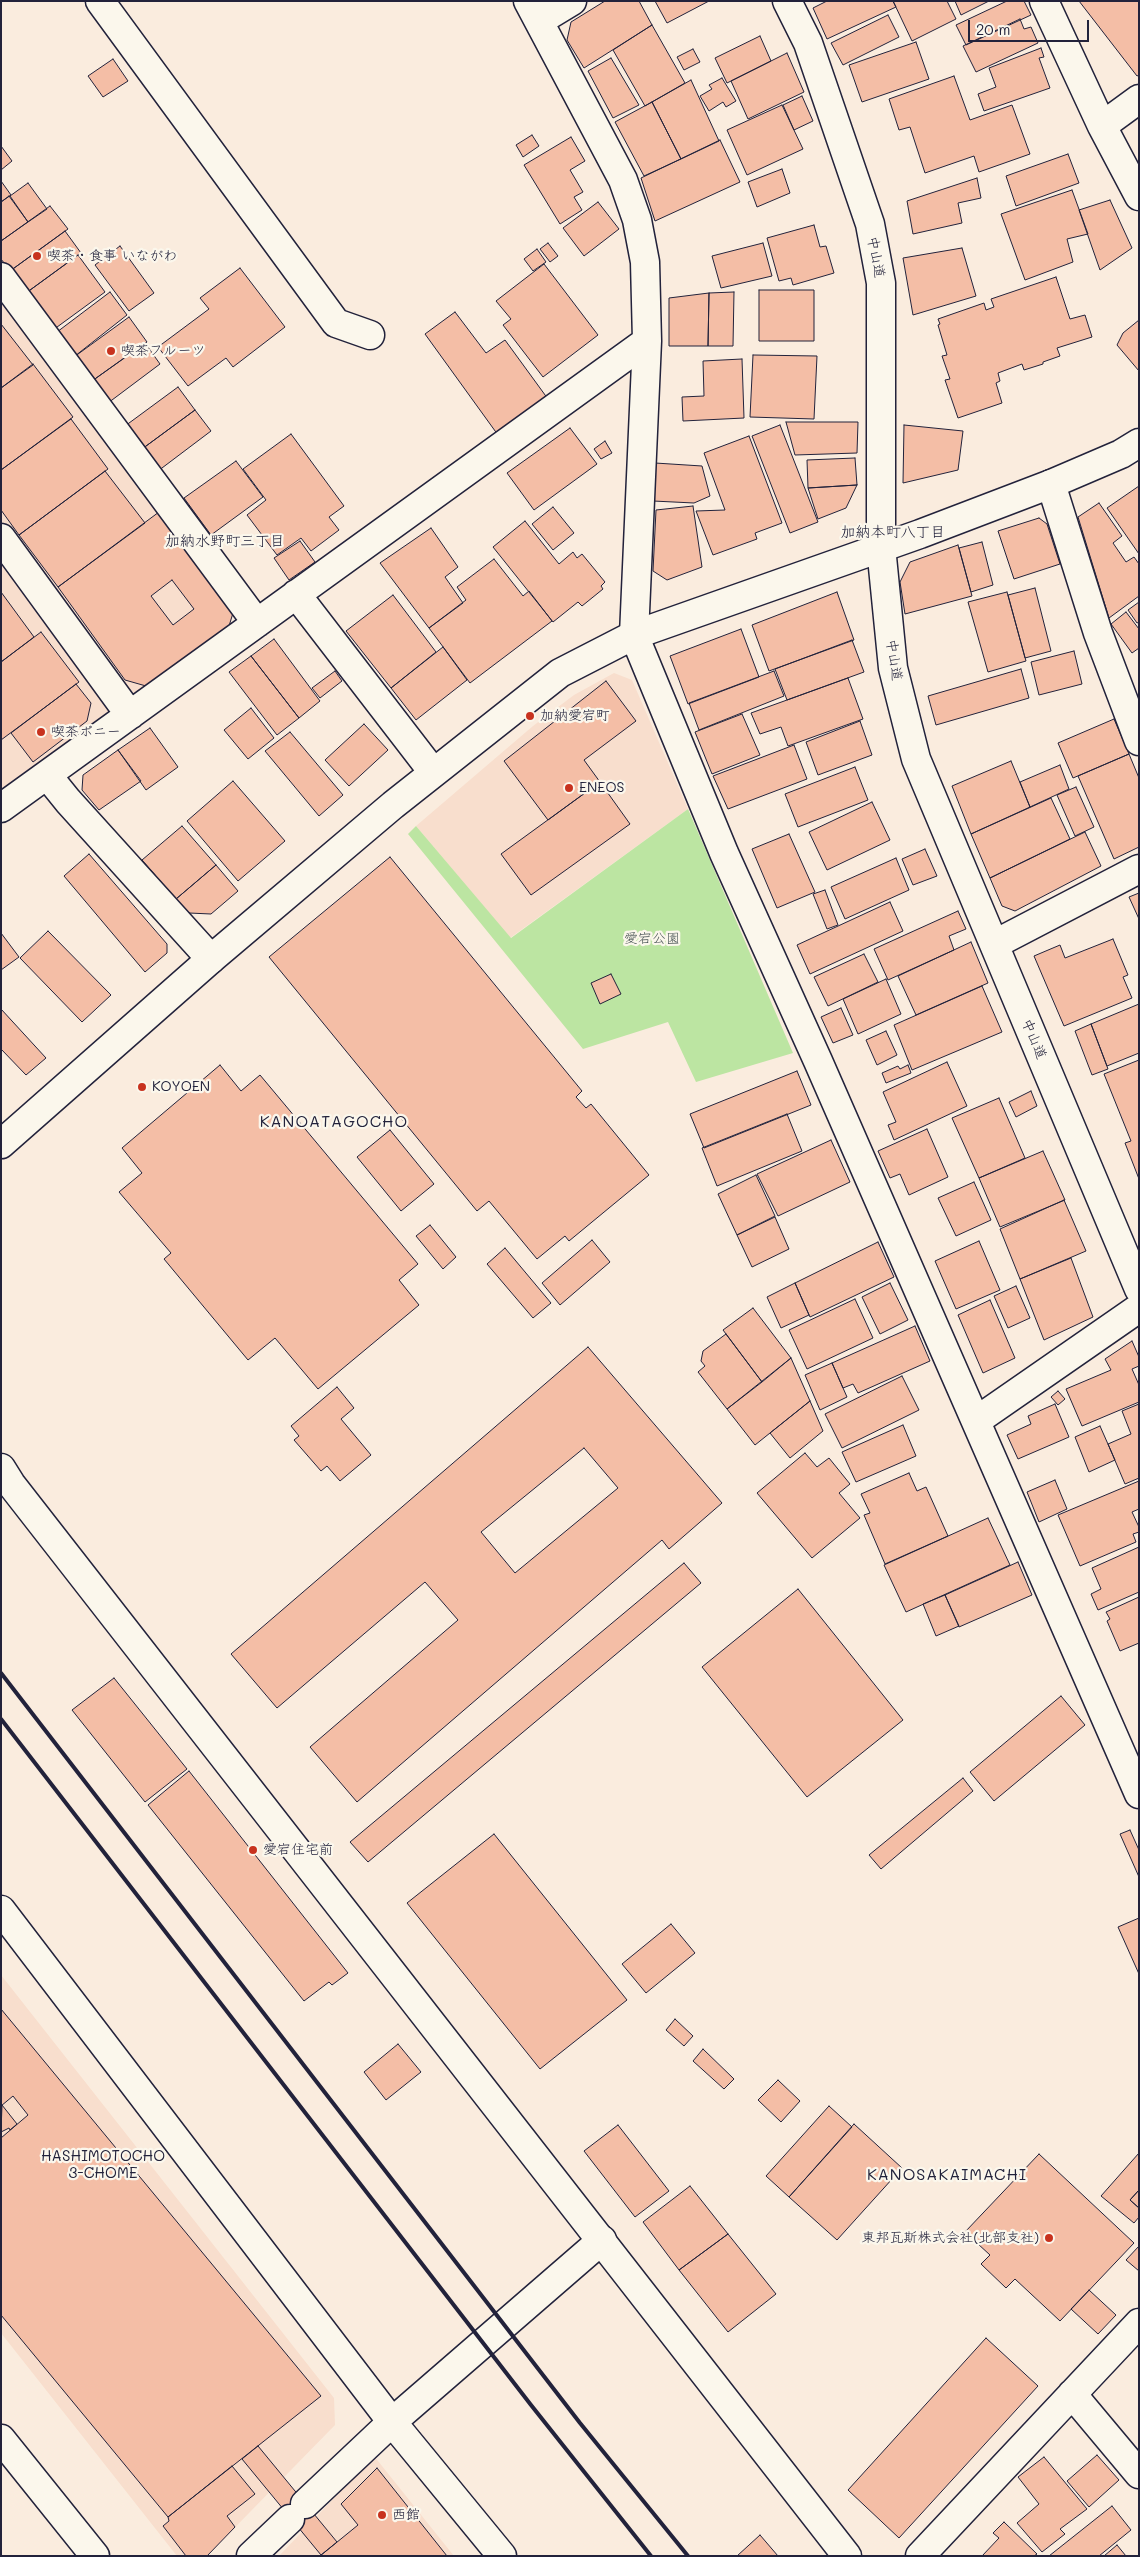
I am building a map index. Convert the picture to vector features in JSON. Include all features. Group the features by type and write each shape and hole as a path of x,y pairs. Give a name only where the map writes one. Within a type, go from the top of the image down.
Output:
{"street":[{"path":"100,1 336,323 370,335"},
{"path":"572,1 533,11 623,180 637,220 645,262 647,341 634,635 724,853 1139,1794"},
{"name":"中山道","path":"787,1 808,43 870,224 881,284 881,547 893,668 916,759 1139,1289"},
{"path":"1044,1 1102,126 1139,196"},
{"path":"1102,126 1139,99"},
{"path":"1,277 257,623"},
{"path":"1,808 647,341"},
{"path":"1,1144 212,959 432,772 560,673 634,635 1051,484 1121,454 1139,443"},
{"path":"1051,484 1098,633 1139,741"},
{"path":"1,538 130,715"},
{"path":"296,594 432,772"},
{"path":"47,775 68,801 174,915 212,959"},
{"path":"995,944 1139,869"},
{"path":"976,1421 1139,1308"},
{"path":"1,1468 11,1484 310,1869 602,2240 847,2556"},
{"path":"1,1910 392,2422 502,2556"},
{"path":"251,2556 392,2422 602,2240"},
{"path":"920,2556 1139,2323"},
{"path":"1072,2394 1139,2474"},
{"path":"1,2439 95,2556"}],"shaded area":[{"path":"1,300 233,610 230,628 1,790"},
{"name":"ENEOS","path":"614,673 632,680 688,809 510,938 416,826 533,726 574,695"},
{"path":"1,1975 334,2398 335,2425 207,2556 177,2556 1,2333"},
{"name":"西館","path":"374,2456 454,2556 279,2556"}],"green space":[{"name":"愛宕公園","path":"688,809 793,1053 696,1082 668,1022 583,1049 408,834 416,826 511,938"}],"building":[{"path":"605,1 639,1 652,25 584,68 567,40 571,22"},
{"path":"655,1 709,1 667,23"},
{"path":"827,1 893,1 896,7 827,39 813,8"},
{"path":"893,1 947,1 956,19 912,41"},
{"path":"955,1 989,1 961,15"},
{"path":"1007,1 1024,1 1031,15 966,45 956,25"},
{"path":"1079,1 1139,1 1139,75 1137,76"},
{"path":"888,15 899,37 843,65 831,43"},
{"path":"1020,19 1024,29 1031,27 1038,43 976,72 963,46"},
{"path":"652,25 685,83 645,106 613,50"},
{"path":"760,36 771,61 727,83 715,58"},
{"path":"916,42 929,79 862,102 849,65"},
{"path":"1041,48 1044,57 1039,58 1050,88 984,111 978,94 996,87 989,68"},
{"path":"693,49 700,62 684,70 677,57"},
{"path":"787,53 804,92 748,119 731,81"},
{"path":"611,58 639,105 613,118 588,71"},
{"path":"113,59 128,81 103,97 88,76"},
{"path":"954,76 970,120 1012,105 1030,154 979,172 974,156 925,173 910,127 899,130 889,99"},
{"path":"722,78 736,101 726,107 723,102 709,111 700,96 712,89 709,85"},
{"path":"691,80 719,141 681,159 652,102"},
{"path":"802,96 813,121 794,130 783,105"},
{"path":"652,102 681,159 644,176 615,122"},
{"path":"782,105 803,149 747,175 727,130"},
{"path":"532,135 539,146 523,157 516,145"},
{"path":"571,137 585,161 570,170 583,192 574,197 582,210 560,224 524,165"},
{"path":"720,140 740,182 655,221 641,178"},
{"path":"1,146 12,161 1,170"},
{"path":"1068,154 1079,183 1016,206 1006,176"},
{"path":"782,169 790,193 757,207 748,182"},
{"path":"977,178 981,198 958,203 962,223 913,234 907,201"},
{"path":"1,181 11,195 1,202"},
{"path":"28,183 47,209 28,222 10,196"},
{"path":"1072,190 1088,234 1067,239 1073,262 1025,280 1001,214"},
{"path":"9,196 28,222 1,241 1,202"},
{"path":"1110,200 1132,248 1100,270 1079,210"},
{"path":"598,202 619,229 584,256 563,228"},
{"path":"50,206 68,229 10,271 1,259 1,241"},
{"path":"814,225 820,247 826,246 834,273 793,285 791,278 779,281 767,238"},
{"path":"65,231 81,253 26,293 10,271"},
{"path":"548,243 558,256 550,262 540,249"},
{"path":"763,243 772,276 721,288 712,256"},
{"path":"120,246 154,293 129,311 95,265"},
{"path":"962,248 976,296 913,315 903,258"},
{"path":"537,249 546,262 533,271 524,259"},
{"path":"78,255 105,292 53,330 26,293"},
{"path":"544,264 598,335 543,377 503,325 511,319 496,301"},
{"path":"240,268 285,327 233,367 226,358 188,386 158,347 209,309 200,298"},
{"path":"1056,277 1070,319 1085,315 1092,337 1057,348 1060,356 1043,362 1043,364 1024,370 1022,364 998,373 1000,381 996,383 1002,403 958,418 945,380 950,379 942,356 947,355 938,319 984,303 986,310 994,307 991,299"},
{"path":"759,290 814,290 814,341 759,341"},
{"path":"110,292 127,315 75,356 57,332"},
{"path":"734,292 733,346 708,346 709,293"},
{"path":"709,293 708,346 669,346 669,298"},
{"path":"455,312 486,353 505,340 548,399 498,435 425,334"},
{"path":"129,317 147,342 92,381 74,357"},
{"path":"1139,320 1139,371 1117,345 1123,333"},
{"path":"1,324 33,365 1,388"},
{"path":"145,343 160,364 108,403 92,381"},
{"path":"753,355 817,356 814,419 750,417"},
{"path":"742,359 744,418 683,421 682,397 704,396 703,361"},
{"path":"33,364 73,417 1,470 1,388"},
{"path":"178,387 195,410 142,449 125,426"},
{"path":"195,410 211,431 158,471 142,449"},
{"path":"71,419 108,469 19,535 1,510 1,470"},
{"path":"786,422 858,422 857,453 795,455"},
{"path":"780,425 818,522 790,533 752,436"},
{"path":"904,425 963,431 958,470 903,483"},
{"path":"570,428 597,464 534,510 507,473"},
{"path":"291,434 344,506 329,517 339,530 311,551 301,538 277,555 247,515 266,500 243,469"},
{"path":"749,436 782,523 755,533 757,539 713,555 696,511 725,510 704,453"},
{"path":"605,441 612,453 601,459 594,449"},
{"path":"855,458 857,485 808,488 807,460"},
{"path":"236,461 263,497 211,535 184,498"},
{"path":"655,463 702,466 710,496 694,503 653,501"},
{"path":"105,471 145,523 58,587 19,535"},
{"path":"857,485 846,508 818,519 808,488"},
{"path":"1139,486 1139,554 1107,508"},
{"path":"1099,503 1122,536 1113,543 1126,562 1134,557 1139,564 1139,596 1109,618 1078,517"},
{"path":"693,506 702,567 667,580 653,571 656,510"},
{"path":"553,507 574,533 553,550 532,524"},
{"path":"159,512 233,613 229,626 146,686 125,680 58,587","holes":["172,580 194,609 173,625 151,596"]},
{"path":"1039,518 1047,524 1060,564 1014,579 998,531"},
{"path":"525,521 559,564 573,552 577,558 582,554 605,582 601,586 603,589 582,606 578,602 553,622 493,547"},
{"path":"431,528 458,567 445,577 463,603 429,628 380,563"},
{"path":"300,541 315,562 289,580 274,558"},
{"path":"982,542 993,585 971,592 959,548"},
{"path":"958,545 972,596 905,614 900,582 910,562"},
{"path":"494,559 523,596 529,591 552,621 470,683 429,628 466,600 457,587"},
{"path":"1035,588 1051,651 1025,658 1008,595"},
{"path":"1,592 34,637 1,662"},
{"path":"837,592 854,640 769,671 752,625"},
{"path":"1007,592 1026,661 988,672 968,602"},
{"path":"393,595 436,652 391,688 346,631"},
{"path":"1139,602 1139,622 1137,623 1128,610"},
{"path":"1126,612 1139,629 1139,648 1132,653 1111,624"},
{"path":"741,629 759,677 688,704 670,656"},
{"path":"41,632 79,682 1,740 1,662"},
{"path":"274,639 320,701 299,718 251,656"},
{"path":"852,640 864,672 787,700 775,669"},
{"path":"443,647 467,680 416,720 391,688"},
{"path":"1074,651 1082,684 1039,695 1031,662"},
{"path":"251,656 299,718 277,735 229,672"},
{"path":"1021,669 1029,698 936,725 928,696"},
{"path":"335,671 342,681 320,698 312,688"},
{"path":"774,671 784,696 699,730 689,703"},
{"path":"848,678 863,719 788,746 781,727 760,734 751,713"},
{"path":"606,681 636,721 584,760 600,782 548,820 504,761"},
{"path":"76,684 91,703 87,721 33,762 11,733"},
{"path":"251,708 274,738 248,759 224,730"},
{"path":"742,714 760,755 712,774 695,732"},
{"path":"1114,719 1129,754 1073,778 1058,743"},
{"path":"860,721 872,755 818,775 806,742"},
{"path":"364,724 388,750 349,786 325,760"},
{"path":"150,728 178,767 146,790 118,750"},
{"path":"290,732 343,795 319,816 265,751"},
{"path":"794,745 807,779 728,809 713,776"},
{"path":"118,750 141,781 99,810 82,790 83,775"},
{"path":"1129,754 1139,778 1139,847 1114,859 1078,776"},
{"path":"1011,761 1030,807 971,834 952,786"},
{"path":"1060,765 1069,789 1030,807 1020,782"},
{"path":"855,767 868,800 798,827 785,794"},
{"path":"233,781 285,841 238,881 187,821"},
{"path":"600,782 630,824 531,895 501,854"},
{"path":"1076,787 1094,827 1075,836 1057,795"},
{"path":"1051,798 1070,839 990,878 971,834"},
{"path":"872,802 890,840 827,870 809,832"},
{"path":"182,826 216,865 176,899 142,860"},
{"path":"1085,832 1101,866 1015,911 1002,906 990,878"},
{"path":"789,834 815,892 777,908 752,849"},
{"path":"925,849 937,876 913,885 902,859"},
{"path":"89,854 167,944 167,953 145,972 64,876"},
{"path":"390,857 582,1091 576,1097 586,1108 591,1104 649,1175 569,1241 565,1236 537,1259 489,1201 477,1211 269,957"},
{"path":"896,858 909,890 845,919 831,887"},
{"path":"216,865 238,891 211,914 189,913 176,899"},
{"path":"825,890 838,925 827,929 813,894"},
{"path":"1139,893 1139,919 1129,897"},
{"path":"890,902 903,931 810,974 797,945"},
{"path":"958,911 966,929 949,936 954,950 888,980 874,949"},
{"path":"48,931 111,995 82,1022 20,958"},
{"path":"1,933 19,957 1,970"},
{"path":"1113,939 1128,975 1123,977 1132,998 1064,1026 1034,956 1060,945 1065,958"},
{"path":"971,942 988,983 916,1015 898,976"},
{"path":"864,954 878,982 828,1006 814,977"},
{"path":"611,974 621,994 600,1004 591,983"},
{"path":"886,979 901,1014 858,1034 843,999"},
{"path":"982,986 1002,1032 912,1070 894,1025"},
{"path":"1139,1004 1139,1053 1107,1066 1091,1024"},
{"path":"841,1008 853,1035 833,1043 821,1017"},
{"path":"1,1009 46,1058 26,1075 1,1049"},
{"path":"1091,1024 1108,1069 1092,1075 1075,1031"},
{"path":"886,1031 897,1055 877,1065 866,1040"},
{"path":"1139,1060 1139,1179 1125,1143 1131,1141 1104,1074"},
{"path":"947,1062 967,1106 894,1140 888,1125 896,1122 883,1092"},
{"path":"220,1065 241,1091 260,1075 418,1264 399,1280 419,1305 318,1389 275,1338 248,1360 164,1259 171,1253 119,1192 142,1173 122,1148"},
{"path":"908,1065 911,1073 886,1083 882,1073 898,1066 900,1069"},
{"path":"797,1071 811,1105 704,1148 690,1114"},
{"path":"1031,1091 1037,1106 1016,1117 1009,1102"},
{"path":"999,1098 1025,1158 979,1178 952,1118"},
{"path":"787,1114 802,1151 717,1186 702,1148"},
{"path":"927,1129 948,1177 909,1195 900,1174 890,1178 878,1151"},
{"path":"390,1130 434,1184 401,1211 357,1157"},
{"path":"831,1140 850,1182 778,1216 757,1174"},
{"path":"1043,1151 1065,1200 1000,1227 979,1178"},
{"path":"756,1175 775,1216 737,1235 718,1194"},
{"path":"974,1182 991,1220 956,1236 938,1198"},
{"path":"1064,1200 1086,1251 1020,1279 1000,1229"},
{"path":"775,1217 789,1249 752,1267 737,1235"},
{"path":"430,1225 456,1257 443,1269 416,1236"},
{"path":"592,1240 610,1262 560,1305 542,1283"},
{"path":"979,1241 1000,1290 956,1309 935,1261"},
{"path":"878,1242 894,1277 810,1317 795,1283"},
{"path":"505,1248 551,1303 533,1318 487,1264"},
{"path":"1071,1258 1093,1317 1044,1340 1020,1279"},
{"path":"795,1283 809,1315 781,1328 767,1297"},
{"path":"890,1283 908,1320 880,1334 862,1297"},
{"path":"1016,1286 1030,1318 1008,1328 994,1296"},
{"path":"855,1299 873,1338 807,1369 789,1330"},
{"path":"990,1300 1015,1358 983,1373 958,1315"},
{"path":"753,1308 791,1358 762,1382 723,1330"},
{"path":"915,1326 930,1361 858,1393 853,1384 843,1388 832,1363"},
{"path":"726,1334 762,1382 727,1409 698,1372 705,1366 701,1361 703,1351"},
{"path":"1132,1341 1139,1357 1139,1366 1132,1369 1139,1385 1139,1402 1082,1426 1066,1389 1111,1370 1105,1359"},
{"path":"588,1347 722,1503 669,1549 662,1540 357,1802 310,1747 458,1620 425,1582 277,1708 231,1654","holes":["584,1448 618,1488 515,1573 481,1532"]},
{"path":"791,1358 810,1401 755,1445 727,1409"},
{"path":"832,1363 847,1397 820,1410 805,1375"},
{"path":"902,1376 919,1410 842,1448 825,1414"},
{"path":"337,1387 354,1408 341,1419 371,1455 340,1481 327,1466 321,1471 294,1440 299,1436 291,1426"},
{"path":"1058,1391 1065,1399 1058,1405 1051,1397"},
{"path":"810,1401 823,1431 790,1458 770,1433"},
{"path":"1055,1404 1069,1437 1018,1459 1007,1435 1031,1424 1028,1416"},
{"path":"1139,1404 1139,1478 1125,1484 1108,1444 1131,1434 1122,1411"},
{"path":"903,1425 916,1456 856,1482 842,1452"},
{"path":"1100,1426 1115,1460 1089,1472 1075,1437"},
{"path":"805,1453 817,1467 829,1458 850,1484 839,1493 860,1518 812,1558 757,1493"},
{"path":"909,1473 917,1491 926,1487 948,1536 885,1564 864,1515 870,1513 861,1494"},
{"path":"1055,1480 1067,1509 1039,1522 1027,1492"},
{"path":"1139,1481 1139,1509 1132,1512 1139,1527 1139,1532 1133,1534 1136,1542 1080,1566 1058,1515"},
{"path":"988,1518 1010,1565 906,1612 884,1565"},
{"path":"1139,1547 1139,1592 1098,1610 1091,1594 1101,1589 1092,1568"},
{"path":"1018,1562 1032,1595 959,1627 945,1595"},
{"path":"684,1563 701,1583 368,1862 350,1842"},
{"path":"798,1589 903,1720 807,1797 702,1667"},
{"path":"945,1595 959,1626 936,1636 923,1604"},
{"path":"1139,1597 1139,1643 1120,1651 1107,1621 1110,1619 1106,1612"},
{"path":"114,1678 187,1769 145,1802 72,1710"},
{"path":"1061,1696 1085,1725 994,1801 970,1772"},
{"path":"189,1771 348,1973 332,1985 329,1982 304,2001 148,1805"},
{"path":"963,1778 973,1791 881,1869 869,1855"},
{"path":"1130,1830 1139,1850 1139,1877 1120,1834"},
{"path":"494,1834 627,2000 540,2069 407,1903"},
{"path":"1139,1918 1139,1974 1118,1927"},
{"path":"671,1924 695,1953 646,1993 622,1964"},
{"path":"1,2009 321,2396 168,2517 1,2315 1,2138 28,2115 13,2096 1,2106"},
{"path":"675,2019 693,2036 684,2046 666,2030"},
{"path":"398,2044 421,2072 386,2100 364,2072"},
{"path":"703,2049 734,2079 724,2089 693,2061"},
{"path":"778,2080 800,2101 781,2122 758,2100"},
{"path":"2,2105 17,2124 10,2130 9,2128 1,2132"},
{"path":"829,2106 852,2127 789,2197 766,2176"},
{"path":"854,2124 902,2168 837,2240 789,2197"},
{"path":"618,2125 669,2191 635,2217 584,2151"},
{"path":"1139,2153 1139,2190 1130,2200 1139,2208 1139,2217 1134,2223 1101,2196"},
{"name":"東邦瓦斯株式会社(北部支社)","path":"1039,2154 1134,2243 1060,2321 1015,2279 1006,2288 981,2264 990,2255 965,2232"},
{"path":"690,2186 728,2234 679,2270 643,2222"},
{"path":"1139,2190 1139,2208 1130,2200"},
{"path":"728,2234 776,2294 728,2332 679,2270"},
{"path":"1139,2246 1139,2271 1126,2260"},
{"path":"1089,2290 1116,2315 1098,2334 1071,2309"},
{"path":"986,2338 1038,2386 899,2538 848,2490"},
{"path":"258,2446 337,2542 321,2555 242,2459"},
{"path":"1097,2455 1119,2480 1089,2507 1067,2481"},
{"path":"1044,2457 1087,2509 1060,2529 1065,2534 1042,2552 1017,2523 1039,2504 1018,2477"},
{"path":"232,2466 255,2494 227,2516 235,2527 207,2556 186,2556 163,2526 169,2521 168,2517"},
{"name":"西館","path":"377,2468 447,2556 320,2556 358,2525 341,2504"},
{"path":"1112,2506 1131,2530 1099,2556 1049,2556"},
{"path":"1004,2522 1037,2554 1034,2556 982,2556 999,2538 993,2533"},
{"path":"760,2535 778,2556 737,2556"},
{"path":"1117,2545 1126,2556 1104,2556"}],"railway":[{"path":"1,1673 580,2423 688,2556"},
{"path":"1,1719 531,2405 651,2556"}],"place":[{"name":"喫茶・食事 いながわ","path":"37,256"},
{"name":"喫茶フルーツ","path":"111,351"},
{"name":"加納愛宕町","path":"530,716"},
{"name":"喫茶ポニー","path":"41,732"},
{"name":"ENEOS","path":"569,788"},
{"name":"KOYOEN","path":"142,1087"},
{"name":"愛宕住宅前","path":"253,1850"},
{"name":"東邦瓦斯株式会社(北部支社)","path":"1049,2238"},
{"name":"西館","path":"382,2515"}],"district":[{"name":"加納本町八丁目","path":"893,532"},
{"name":"加納水野町三丁目","path":"225,541"},
{"name":"KANOATAGOCHO","path":"334,1122"},
{"name":"HASHIMOTOCHO 3-CHOME","path":"103,2164"},
{"name":"KANOSAKAIMACHI","path":"947,2175"}]}
